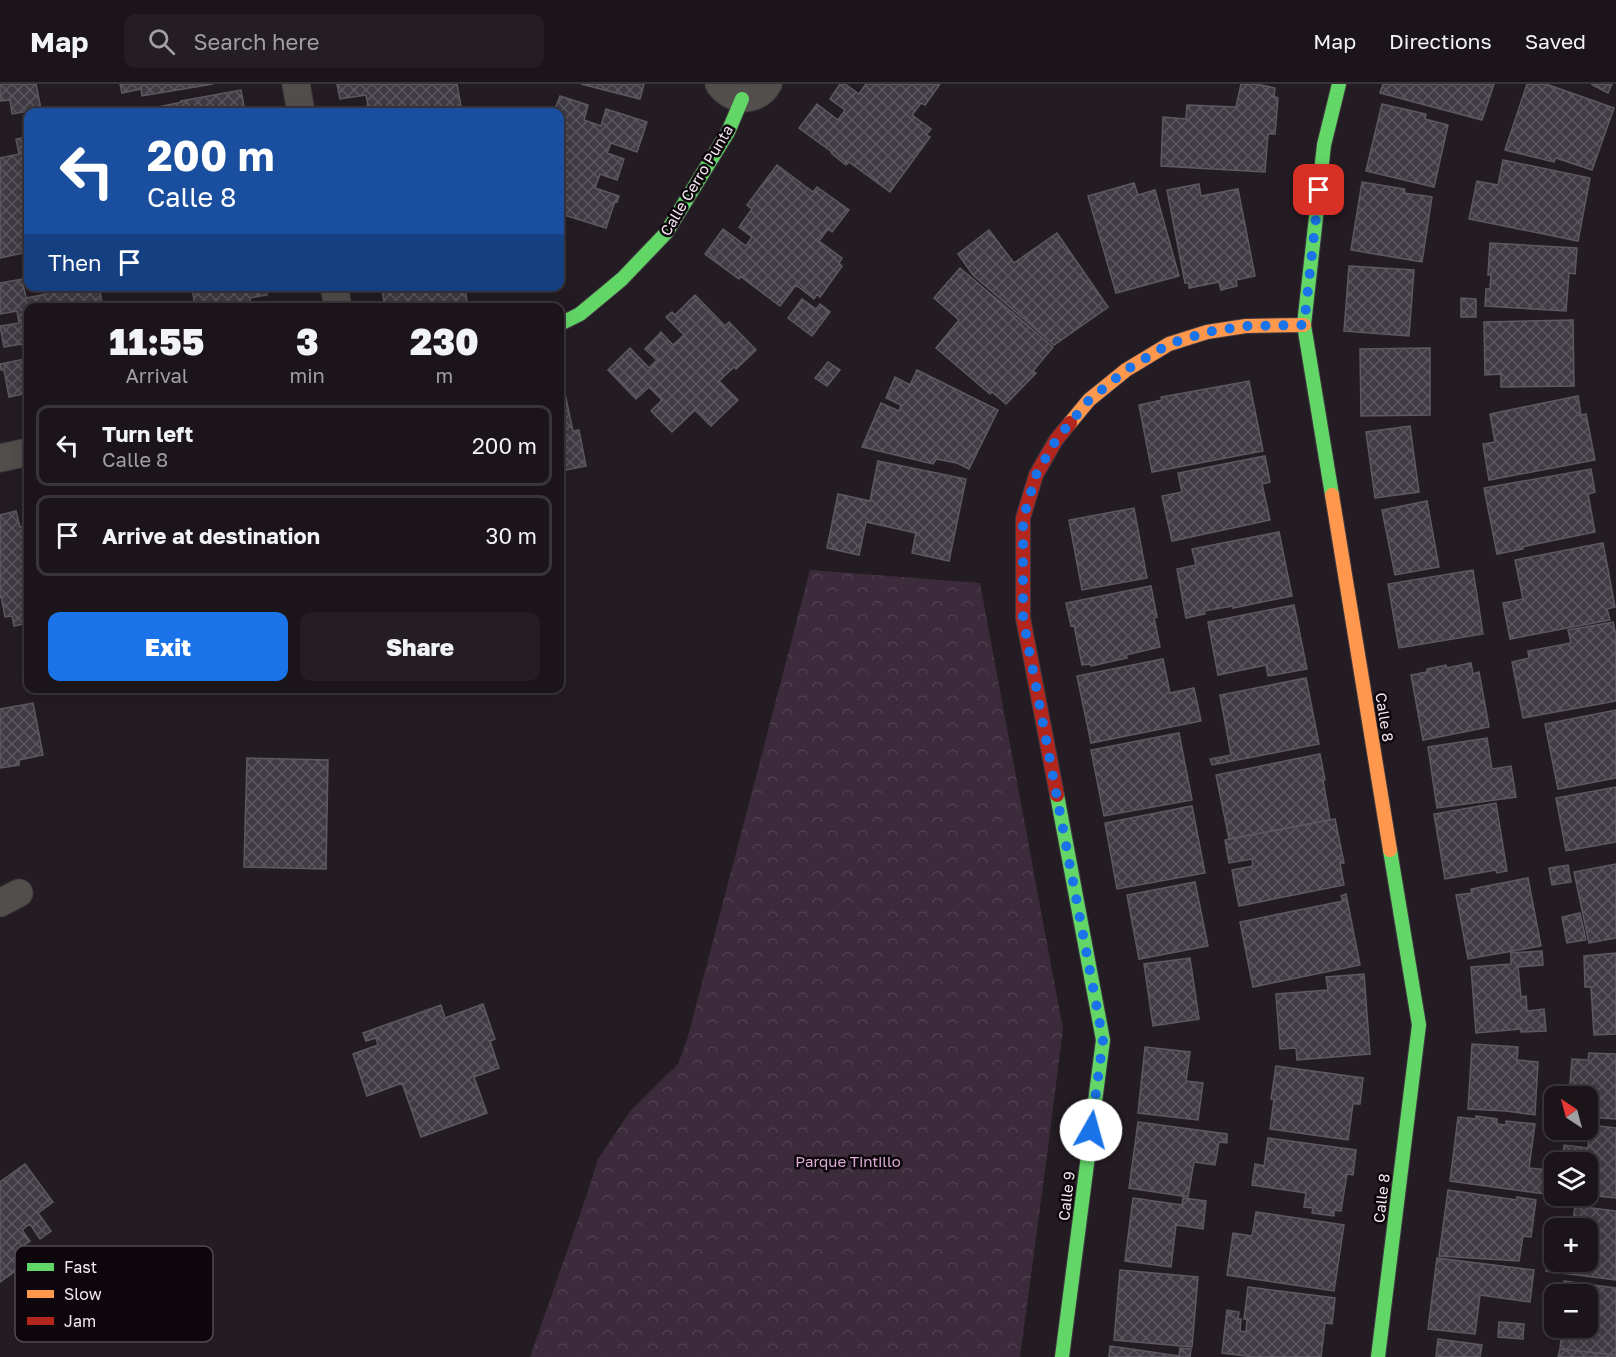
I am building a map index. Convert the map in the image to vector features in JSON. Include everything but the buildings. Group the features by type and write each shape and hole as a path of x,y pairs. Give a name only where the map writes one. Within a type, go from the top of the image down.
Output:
{"street":[{"path":"296,84 300,108"},
{"path":"719,84 728,94 742,99 755,96 768,84"},
{"name":"Calle 8","path":"1339,84 1324,145 1304,325 1419,1025 1378,1357"},
{"name":"Calle Cerro Punta","path":"564,322 580,314 622,279 666,233 728,132 742,99"},
{"name":"Calle 9","path":"1062,1357 1103,1040 1023,618 1023,519 1036,475 1056,440 1089,400 1126,370 1169,344 1207,332 1246,326 1304,325"},
{"path":"0,458 24,453"}],"green space":[{"name":"Parque Tintillo","path":"810,570 980,583 1063,1029 1020,1357 530,1357 598,1159 631,1110 678,1064 687,1040"}],"traffic: fast":[{"path":"1332,495 1304,325 1324,145 1339,84"},
{"path":"564,322 580,314 622,279 666,233 728,132 742,99"},
{"path":"1057,795 1103,1040 1062,1357"},
{"path":"1378,1357 1419,1025 1390,850"}],"traffic: slow":[{"path":"1070,423 1089,400 1126,370 1169,344 1207,332 1246,326 1304,325"},
{"path":"1332,495 1390,850"}],"traffic: jam":[{"path":"1057,795 1023,618 1023,518 1036,475 1056,440 1070,423"}],"route":[{"path":"1091,1130 1103,1040 1023,618 1023,519 1036,475 1056,440 1089,400 1126,370 1169,344 1207,332 1246,326 1304,325 1319,190"}]}
